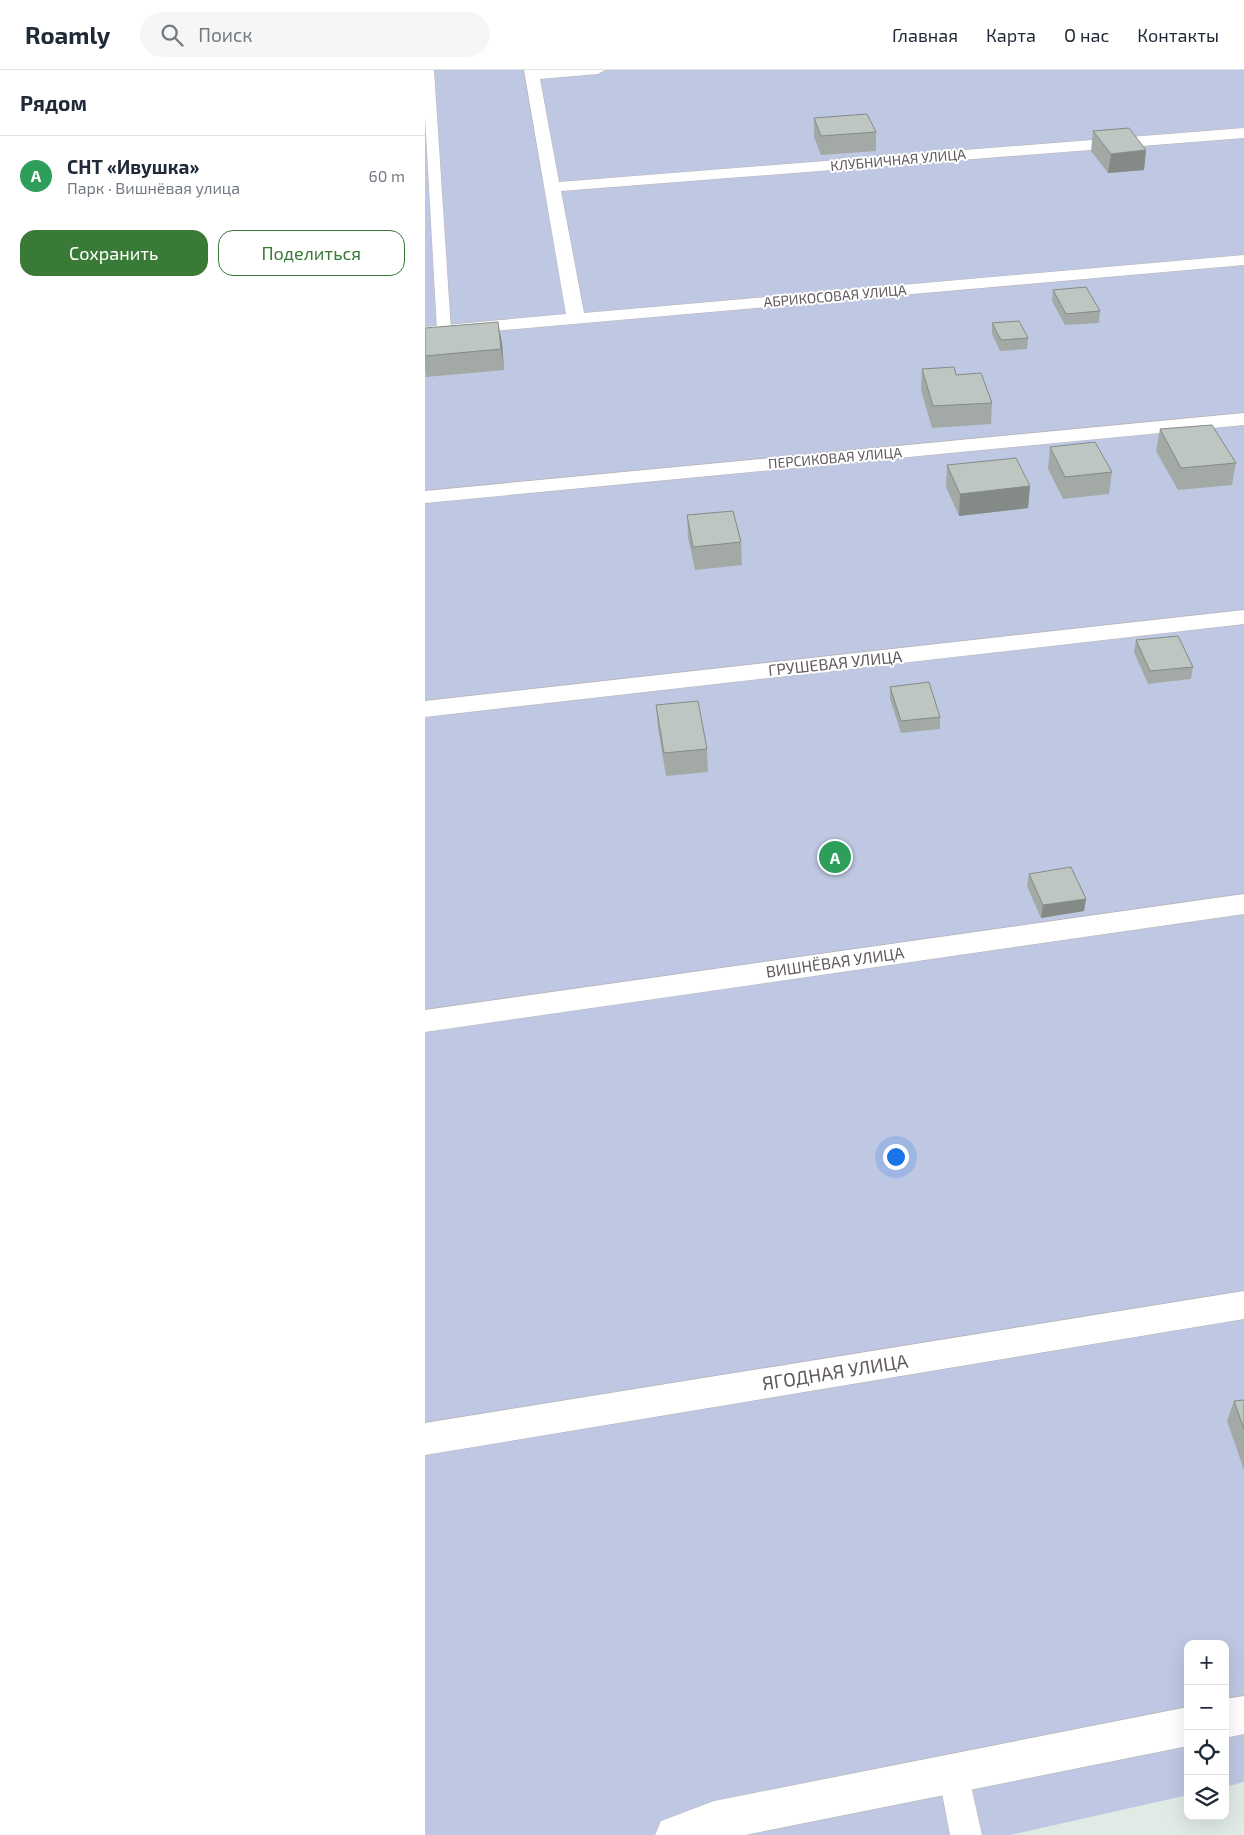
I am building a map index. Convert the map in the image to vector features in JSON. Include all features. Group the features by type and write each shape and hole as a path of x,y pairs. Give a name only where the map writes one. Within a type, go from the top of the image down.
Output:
{"street":[{"path":"576,319 531,72 598,70"},
{"name":"КЛУБНИЧНАЯ УЛИЦА","path":"553,188 1244,133"},
{"name":"АБРИКОСОВАЯ УЛИЦА","path":"425,332 1244,260"},
{"name":"ПЕРСИКОВАЯ УЛИЦА","path":"425,496 1244,419"},
{"name":"ГРУШЕВАЯ УЛИЦА","path":"425,709 1244,616"},
{"name":"ВИШНЁВАЯ УЛИЦА","path":"425,1021 1244,904"},
{"name":"ЯГОДНАЯ УЛИЦА","path":"425,1439 1244,1305"},
{"path":"1229,1718 1244,1715"},
{"path":"675,1835 714,1821 1184,1727"}],"lane":[{"path":"428,70 444,330"},
{"path":"953,1772 966,1835"}],"shaded area":[{"path":"425,70 1244,70 1244,1782 1229,1786 1229,1640 1184,1640 1184,1796 1010,1835 425,1835"}],"building":[{"path":"867,114 876,132 821,136 814,118"},
{"path":"1129,128 1146,150 1111,154 1093,131"},
{"path":"1086,287 1100,311 1066,314 1053,290"},
{"path":"1019,321 1028,338 1001,340 992,323"},
{"path":"498,322 501,349 425,356 425,328"},
{"path":"954,367 956,375 981,373 992,403 933,406 922,369"},
{"path":"1212,425 1236,463 1181,468 1160,429"},
{"path":"1095,442 1112,472 1065,477 1050,447"},
{"path":"1016,458 1030,486 960,494 947,465"},
{"path":"733,511 741,542 693,547 687,515"},
{"path":"1178,636 1193,667 1150,671 1136,640"},
{"path":"929,682 940,717 901,721 890,687"},
{"path":"698,701 707,749 664,753 656,705"},
{"path":"1071,867 1086,899 1043,905 1029,874"},
{"path":"1244,1400 1244,1429 1234,1401"}],"place":[{"name":"СНТ «Ивушка»","path":"835,857"}]}
